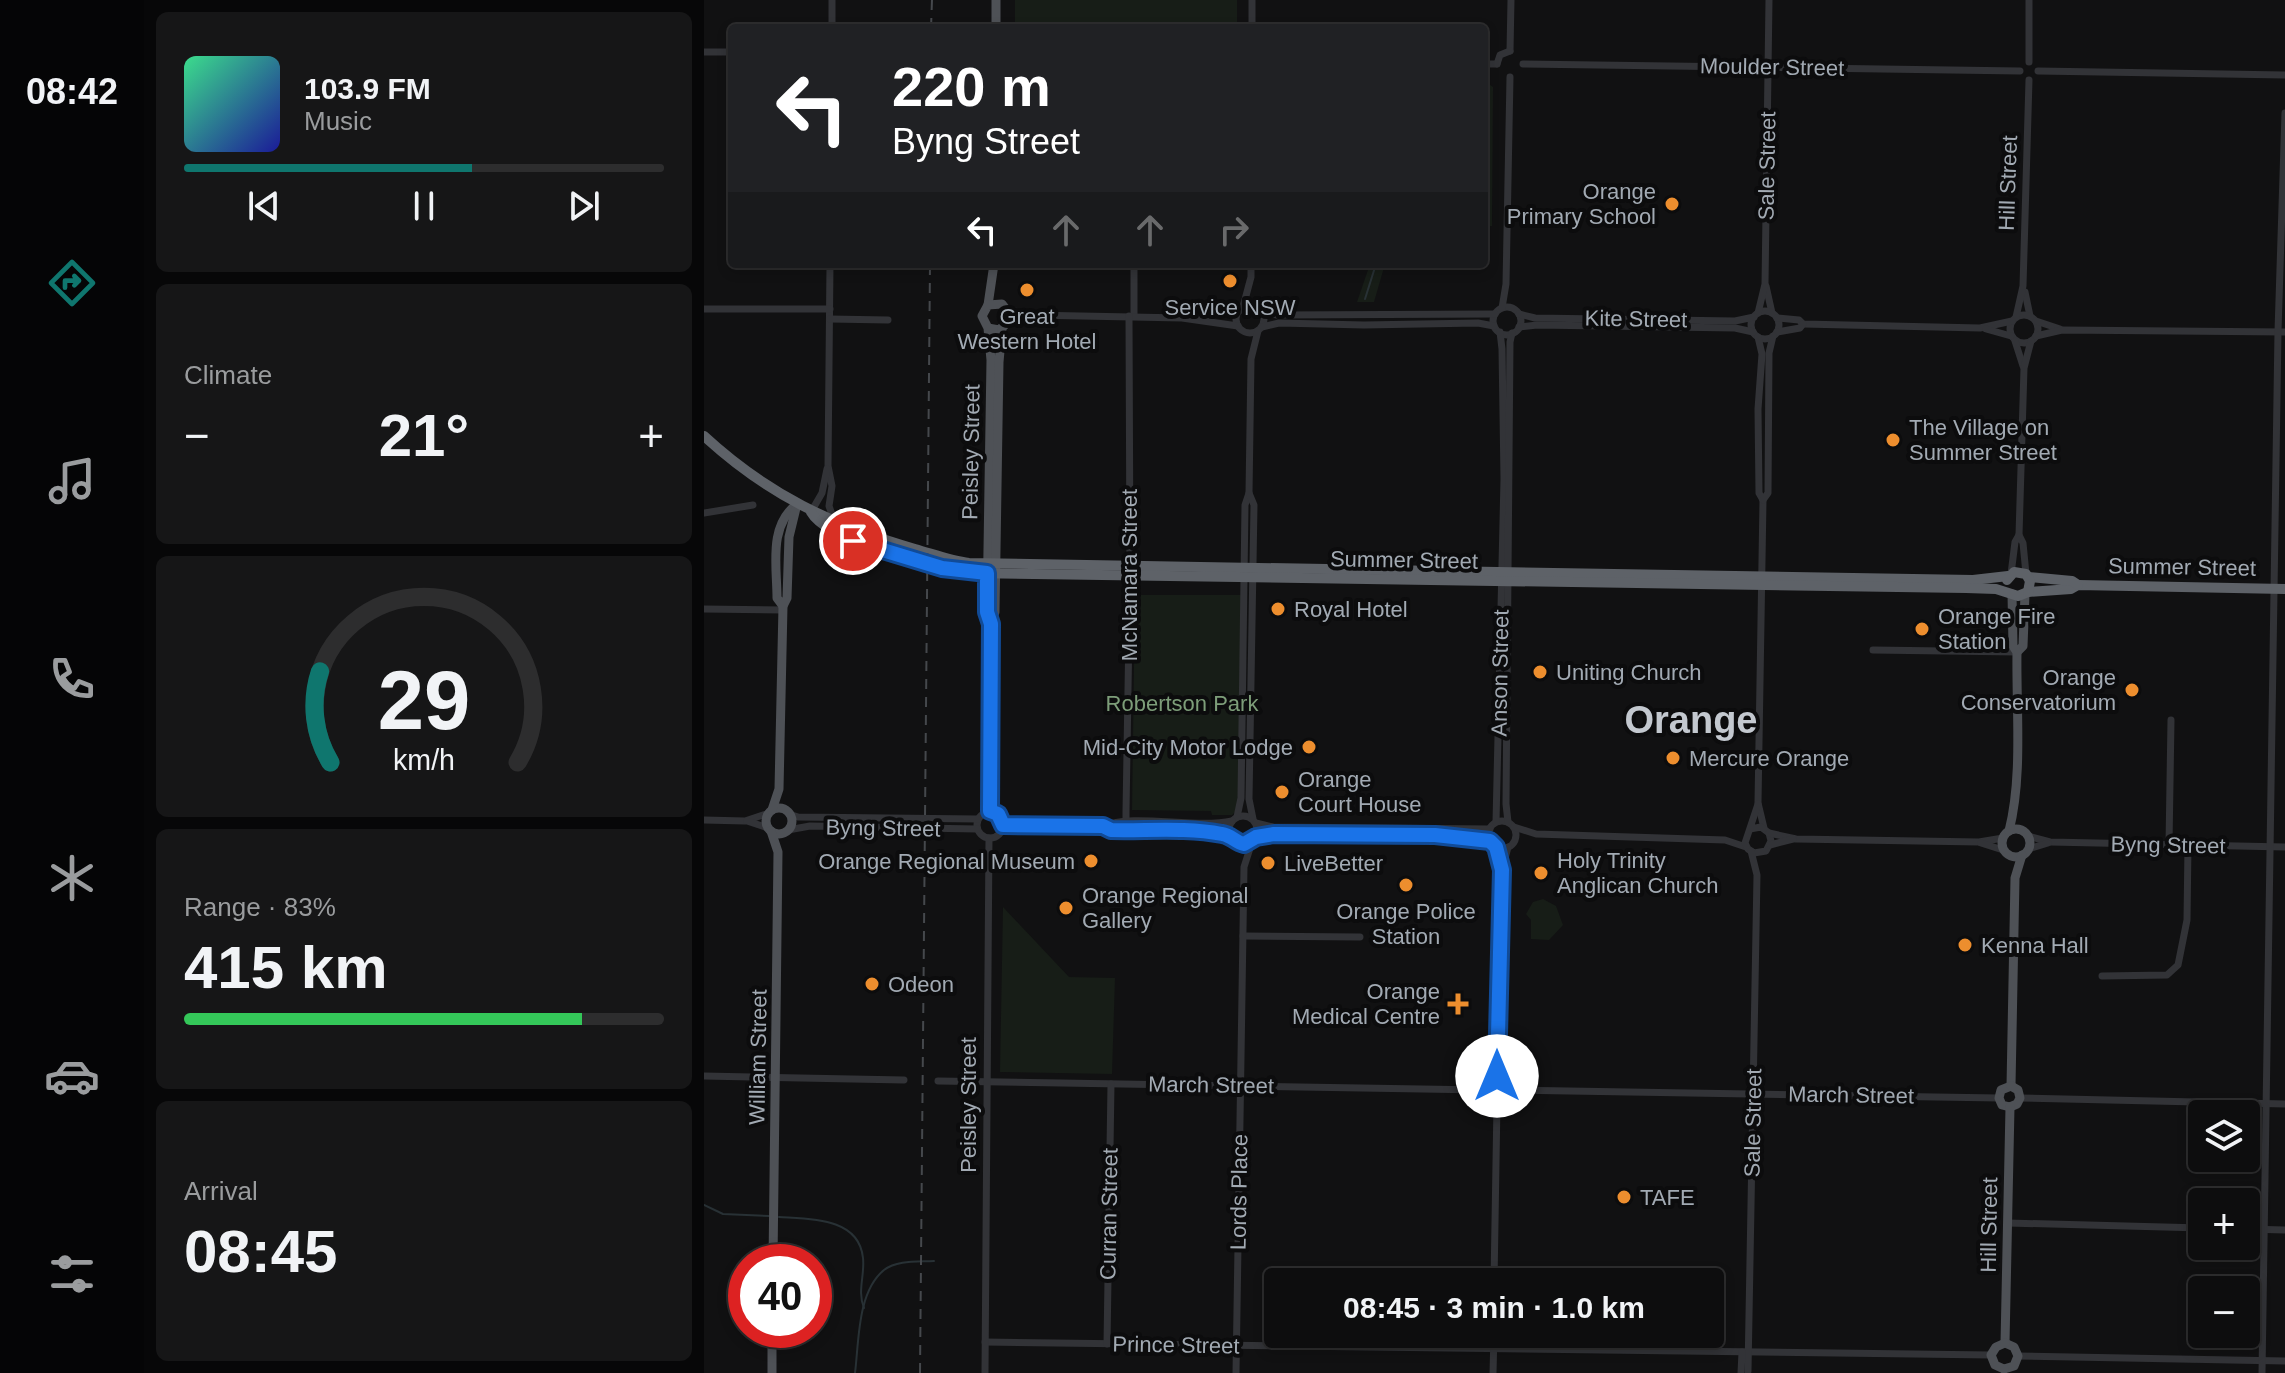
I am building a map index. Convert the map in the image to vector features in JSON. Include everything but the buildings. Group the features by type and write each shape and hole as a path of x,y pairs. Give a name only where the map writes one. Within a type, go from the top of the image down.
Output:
{"highway":[{"name":"Summer Street","path":"704,436 741,467 811,512 861,533 991,569"},
{"name":"Summer Street","path":"811,512 815,520 853,541 942,568 1762,580 1973,580 2010,575"},
{"path":"2018,571 2027,575 2030,585 2026,593 2011,594 2006,586 2010,575 2018,571"},
{"name":"Summer Street","path":"2027,575 2072,581 2078,585"},
{"name":"Summer Street","path":"1762,580 1981,588 2011,594"},
{"name":"Summer Street","path":"2026,593 2071,589 2078,585 2281,589"}],"main road":[{"path":"996,0 996,24"},
{"path":"994,268 988,305 1004,307 994,276"},
{"name":"Peisley Street","path":"988,305 982,316 988,328 991,375 991,569 995,612 991,624"},
{"name":"Peisley Street","path":"991,569 1004,307"},
{"path":"988,328 1005,326"},
{"path":"779,789 792,820 787,831 778,834 769,830 766,821 779,789 783,608 787,598 790,529 797,504"},
{"path":"2017,652 2023,646 2026,593"},
{"path":"2011,594 2013,646 2017,652 2015,807 2006,834 2006,853 2015,878"},
{"path":"2011,1086 2015,878 2025,852 2025,834 2015,807"},
{"path":"770,812 780,808 788,812"},
{"name":"William Street","path":"769,830 778,852"},
{"name":"William Street","path":"773,1244 778,852 787,831"},
{"path":"2006,834 2025,834"},
{"path":"2006,853 2025,852"},
{"path":"2011,1086 2018,1090 2020,1098 2017,1104 2010,1107 2002,1105 1999,1098 2001,1090 2011,1086"},
{"name":"Hill Street","path":"2005,1343 2010,1107"},
{"path":"2005,1343 2014,1347 2018,1356 2014,1366 2004,1371 1995,1365 1991,1355 1996,1347 2005,1343"},
{"path":"772,1348 772,1373"}],"street":[{"path":"832,0 832,24"},
{"path":"1252,0 1252,24"},
{"path":"1510,51 1511,0"},
{"name":"Sale Street","path":"1756,315 1765,284 1769,0"},
{"path":"2029,0 2029,62"},
{"path":"1510,51 1519,55 1523,64 1519,73 1510,77 1500,73 1497,64 1500,55 1510,51"},
{"path":"704,52 728,52"},
{"path":"2029,62 2020,71 2022,76 2029,80 2038,71"},
{"path":"2029,62 2038,71"},
{"path":"1488,64 1497,64"},
{"name":"Moulder Street","path":"1523,64 2020,71"},
{"path":"2038,71 2285,75"},
{"path":"1182,318 1241,309 1260,309 1277,315 1498,311 1506,284 1510,77"},
{"name":"Hill Street","path":"2014,319 2023,286 2029,80"},
{"path":"2262,1373 2272,847 2281,589 2285,113"},
{"path":"811,512 822,493 828,466 830,268"},
{"name":"McNamara Street","path":"1126,822 1134,268"},
{"path":"1234,839 1229,828 1240,806 1248,573 1254,505 1249,493 1251,359 1264,319 1251,268"},
{"path":"1251,277 1236,319 1251,359"},
{"path":"1506,284 1516,311"},
{"name":"Sale Street","path":"1765,284 1774,315"},
{"name":"Hill Street","path":"2023,286 2033,319"},
{"path":"1004,307 1031,315 1182,318 1241,329 1260,329 1279,323 1478,323 1497,329"},
{"path":"704,309 830,309"},
{"name":"Kite Street","path":"1498,311 1516,311 1535,318 1735,321 1756,315"},
{"name":"Anson Street","path":"1498,311 1497,329 1502,341 1506,804 1511,844"},
{"name":"Anson Street","path":"1496,822 1516,311"},
{"path":"1005,326 1031,315"},
{"path":"1748,832 1758,803 1762,580 1763,500 1759,493 1758,409 1762,354 1751,325 1756,315 1774,315 1799,320 1803,324 1980,328 2023,343 2062,330 2282,332"},
{"path":"1763,500 1768,493 1769,353 1779,325 1774,315"},
{"path":"830,319 888,320"},
{"path":"1980,328 2014,319 2033,319 2062,330"},
{"path":"2014,319 2009,329 2024,368"},
{"path":"2010,575 2019,535 2024,368 2038,329 2033,319"},
{"path":"1755,334 1765,339 1800,328 1803,324"},
{"name":"Kite Street","path":"1497,329 1516,330 1537,325 1735,328 1755,334"},
{"path":"828,466 832,486 829,506 834,521"},
{"path":"704,513 753,505"},
{"path":"2019,535 2027,575"},
{"path":"1248,573 1249,799 1254,839"},
{"path":"704,609 783,608"},
{"name":"Peisley Street","path":"990,811 991,624"},
{"path":"1873,650 2017,652"},
{"path":"2169,845 2171,720"},
{"path":"1758,803 1767,831 1768,848"},
{"path":"990,811 998,814 1003,825 1000,833 989,838 982,835 977,829 978,819 990,811"},
{"path":"745,821 770,812"},
{"name":"Byng Street","path":"788,812 798,817 978,819"},
{"path":"1003,825 1103,826 1126,822 1211,824 1246,816 1273,827 1490,829 1496,822 1536,834 1725,840 1758,853 1796,839"},
{"path":"704,820 745,821 769,830"},
{"path":"1117,830 1126,822"},
{"name":"Byng Street","path":"787,831 810,826 977,829"},
{"path":"1103,826 1117,830 1212,832 1244,844 1274,834 1435,835 1511,844 1536,834"},
{"path":"1490,829 1502,870"},
{"path":"1725,840 1748,832 1767,831 1796,839 1979,842 2006,834"},
{"name":"Sale Street","path":"1746,1372 1757,875 1748,849 1748,832"},
{"name":"Byng Street","path":"2025,834 2050,842 2285,847"},
{"name":"Peisley Street","path":"985,1373 989,838"},
{"name":"Lords Place","path":"1234,839 1244,867"},
{"name":"Lords Place","path":"1236,1373 1244,867 1254,839"},
{"path":"1979,842 2006,853"},
{"name":"Byng Street","path":"2025,852 2050,842"},
{"path":"1497,1076 1502,870 1511,844"},
{"path":"2102,976 2167,975 2178,965 2187,920 2188,845"},
{"name":"Sale Street","path":"1757,875 1768,848"},
{"path":"1243,936 1360,937"},
{"path":"704,1076 904,1080"},
{"path":"1497,1076 1508,1082 1511,1090 1508,1098 1497,1103 1486,1098 1483,1090 1489,1079 1497,1076"},
{"name":"March Street","path":"938,1081 1483,1090"},
{"name":"Curran Street","path":"1107,1344 1111,1084"},
{"name":"March Street","path":"1511,1090 1999,1098"},
{"path":"2020,1098 2285,1104"},
{"path":"1494,1268 1497,1103"},
{"path":"2008,1223 2188,1228"},
{"path":"2260,1230 2285,1230"},
{"name":"Prince Street","path":"985,1342 1264,1345"},
{"path":"1493,1373 1494,1348"},
{"name":"Prince Street","path":"1494,1348 1991,1355"},
{"path":"2018,1356 2285,1361"}],"green space":[{"path":"1015,0 1237,0 1237,24 1015,24"},
{"path":"1488,84 1493,87 1492,226 1488,226"},
{"path":"1369,268 1384,268 1374,302 1357,302"},
{"name":"Robertson Park","path":"1135,595 1241,595 1238,796 1237,810 1232,815 1212,815 1211,811 1132,810"},
{"path":"1543,899 1556,906 1563,925 1549,940 1531,939 1531,920 1526,914 1533,902"},
{"path":"1003,907 1069,977 1115,978 1112,1074 1000,1072"}],"waterway":[{"path":"1365,299 1375,268"},
{"path":"704,1205 723,1214 769,1216"},
{"path":"779,1217 831,1223 852,1235 863,1258 861,1295 864,1308"},
{"path":"855,1373 861,1318 875,1279 895,1265 934,1261"}],"railway":[{"path":"931,24 932,0"},
{"path":"920,1373 930,268"}],"place":[{"name":"Orange Primary School","path":"1672,204"},
{"name":"Service NSW","path":"1230,281"},
{"name":"Great Western Hotel","path":"1027,290"},
{"name":"The Village on Summer Street","path":"1893,440"},
{"name":"Royal Hotel","path":"1278,609"},
{"name":"Orange Fire Station","path":"1922,629"},
{"name":"Uniting Church","path":"1540,672"},
{"name":"Orange Conservatorium","path":"2132,690"},
{"name":"Mid-City Motor Lodge","path":"1309,747"},
{"name":"Mercure Orange","path":"1673,758"},
{"name":"Orange Court House","path":"1282,792"},
{"name":"Orange Regional Museum","path":"1091,861"},
{"name":"LiveBetter","path":"1268,863"},
{"name":"Holy Trinity Anglican Church","path":"1541,873"},
{"name":"Orange Police Station","path":"1406,885"},
{"name":"Orange Regional Gallery","path":"1066,908"},
{"name":"Kenna Hall","path":"1965,945"},
{"name":"Odeon","path":"872,984"},
{"name":"Orange Medical Centre","path":"1458,1004"},
{"name":"TAFE","path":"1624,1197"}],"district":[{"name":"Orange","path":"1691,720"}],"route":[{"path":"853,541 954,571 987,573 987,612 991,624 990,811 1001,817 1003,825 1212,832 1231,836 1244,844 1256,837 1274,834 1435,835 1490,841 1496,847 1502,870 1497,1076"}]}
